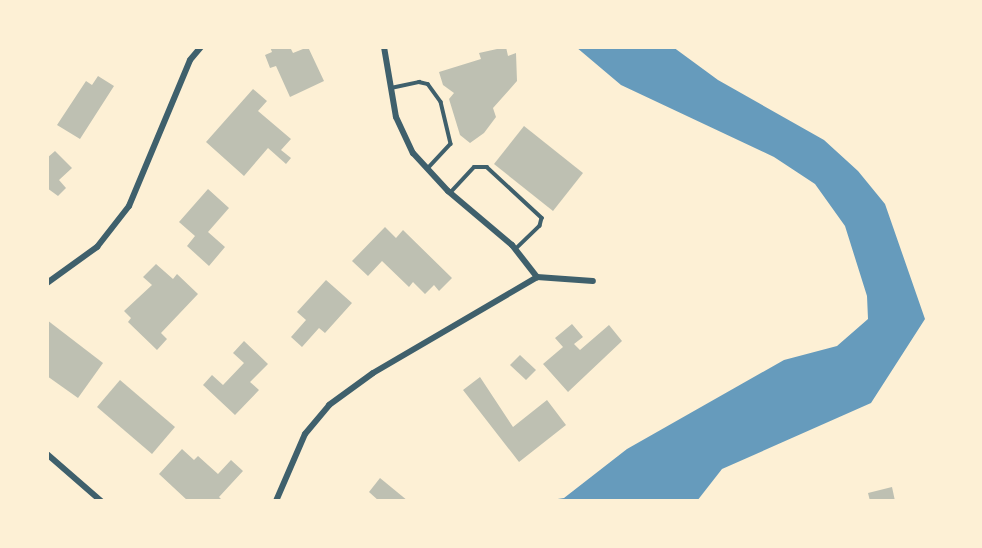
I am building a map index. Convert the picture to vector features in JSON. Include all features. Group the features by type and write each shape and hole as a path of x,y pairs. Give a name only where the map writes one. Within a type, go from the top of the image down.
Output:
{"street":[{"path":"47,283 97,247 129,206 190,60 201,47"},
{"path":"384,47 396,117 413,153 450,193 516,249 537,276"},
{"path":"276,501 305,434 329,405 373,373 537,276 593,281"},
{"path":"47,454 101,501"}],"lane":[{"path":"391,88 419,82 428,85 441,102 451,144 428,169"},
{"path":"450,193 474,167 487,167 542,218 540,226 516,249"}],"water":[{"path":"576,47 673,47 718,80 824,140 858,171 885,204 925,319 871,403 722,469 697,501 545,501 564,498 627,449 784,360 837,346 868,319 867,296 845,226 815,184 774,157 621,85"}],"building":[{"path":"270,47 290,47 293,53 308,47 324,81 290,97 276,66 270,68 265,55 272,52"},
{"path":"506,47 508,56 516,53 517,81 493,108 496,117 484,133 470,143 460,135 449,99 454,93 443,85 439,72 481,59 479,53"},
{"path":"98,76 114,86 80,139 57,125 86,81 92,85"},
{"path":"253,89 267,101 258,111 291,139 281,150 291,158 286,164 268,148 244,176 206,142"},
{"path":"524,126 583,173 553,211 494,164"},
{"path":"55,151 72,168 59,180 66,188 58,196 47,188 47,158"},
{"path":"208,189 229,208 208,232 225,247 209,266 187,246 195,236 179,222"},
{"path":"385,227 396,238 403,230 452,278 439,291 434,285 425,294 413,282 409,287 382,261 368,276 352,261"},
{"path":"156,264 173,279 177,274 198,294 161,333 167,339 157,350 128,322 131,318 124,311 152,285 143,277"},
{"path":"326,280 352,303 325,333 319,328 302,347 291,337 306,320 297,312"},
{"path":"47,320 103,363 78,398 47,376"},
{"path":"572,324 583,337 574,344 580,350 609,325 622,341 568,392 543,364 563,347 555,338"},
{"path":"244,341 268,364 250,382 259,390 235,415 203,385 212,375 223,385 244,363 233,353"},
{"path":"520,355 536,370 526,380 510,365"},
{"path":"480,377 513,427 547,400 566,425 519,462 463,390"},
{"path":"120,380 175,427 152,454 97,407"},
{"path":"182,449 194,460 198,456 218,474 231,460 243,471 219,497 223,501 188,501 159,474"},
{"path":"380,478 408,501 379,501 369,492"},
{"path":"892,487 895,501 870,501 868,493"}]}
